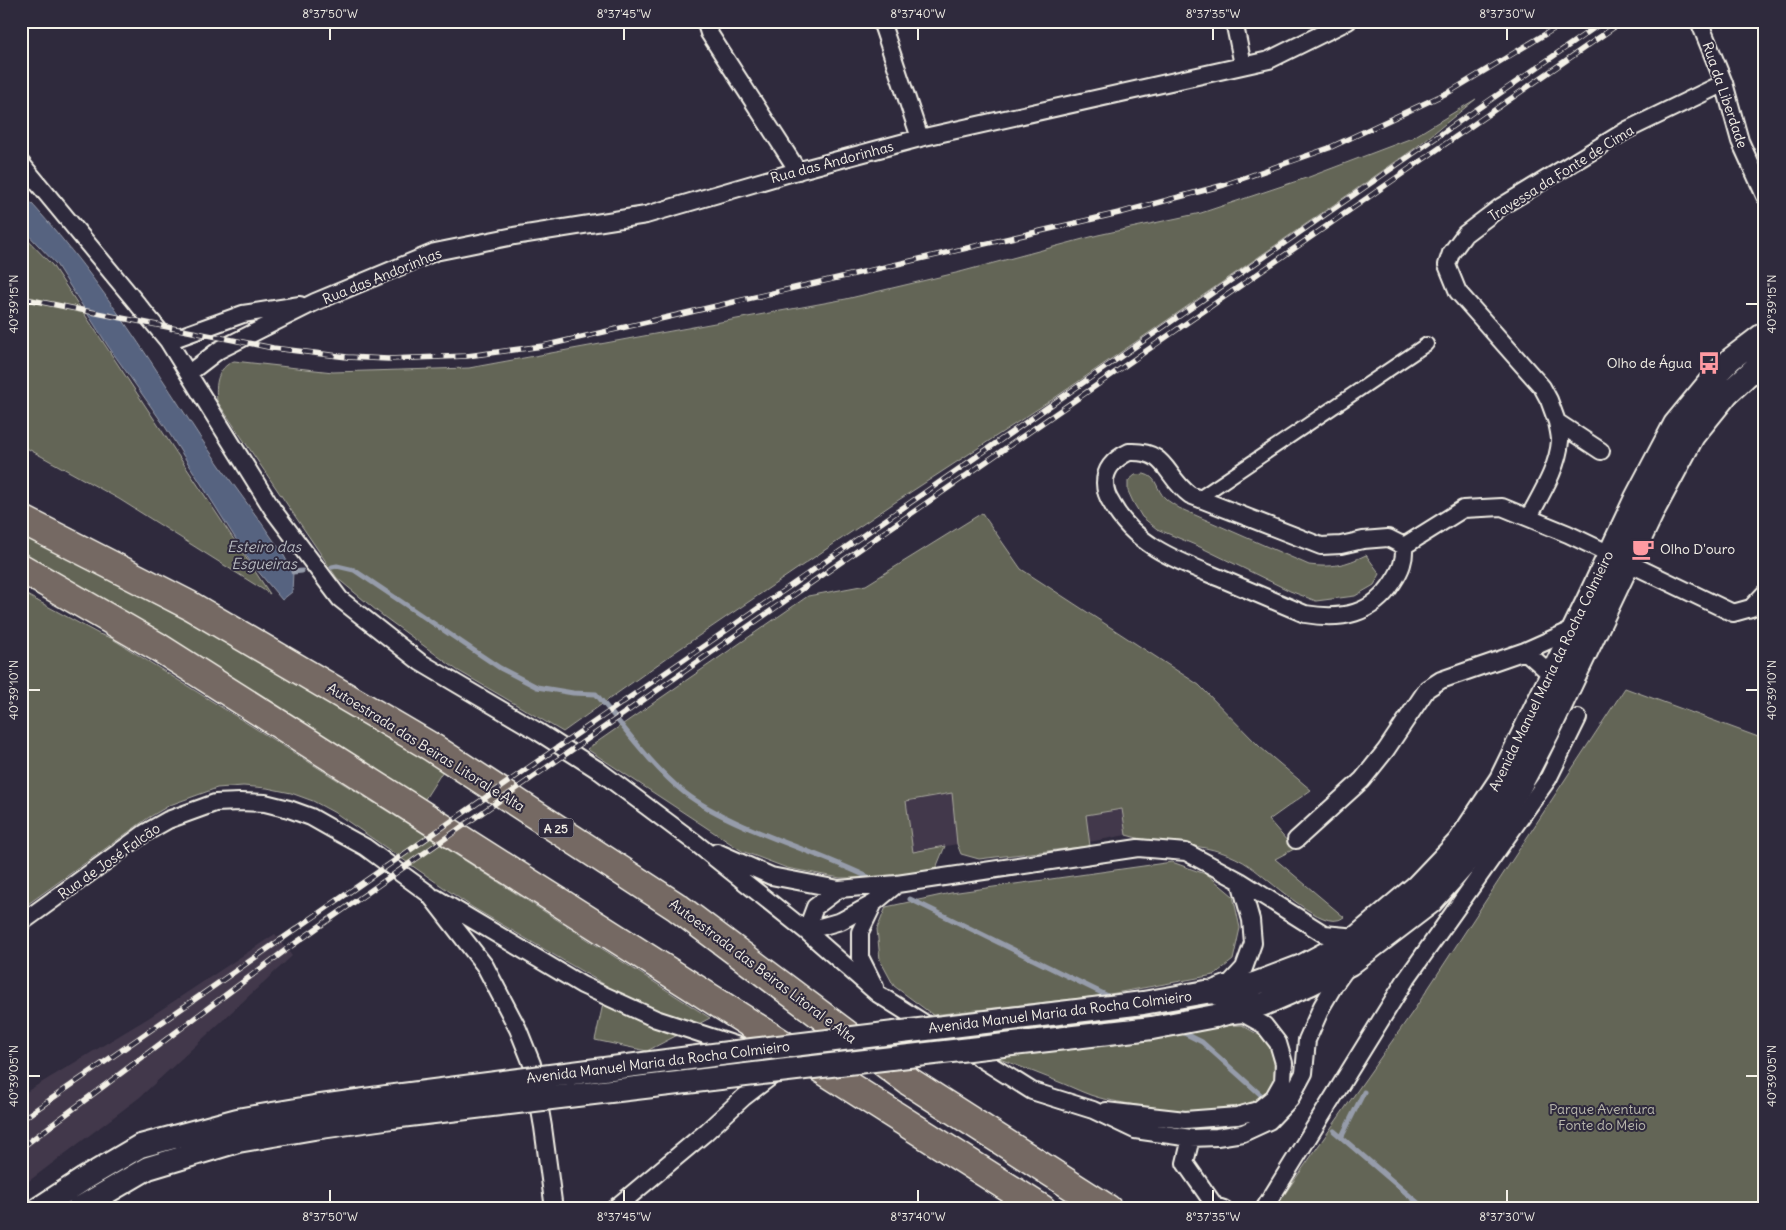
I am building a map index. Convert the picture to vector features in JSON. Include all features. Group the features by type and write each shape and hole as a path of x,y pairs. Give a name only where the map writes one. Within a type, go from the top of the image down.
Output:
{"highway":[{"name":"Autoestrada das Beiras Litoral e Alta","path":"21,519 189,606 433,748 677,907 910,1082 1108,1209"},
{"path":"21,568 158,647 1042,1209"}],"main road":[{"name":"Avenida Manuel Maria da Rocha Colmieiro","path":"81,1208 148,1168 238,1141 314,1128 390,1107 752,1050 1107,1007 1206,992 1220,994 1257,983 1302,966 1356,937 1416,887 1459,842 1501,779 1572,630 1627,562 1639,490 1675,424 1731,359 1765,334"},
{"name":"Avenida Manuel Maria da Rocha Colmieiro","path":"38,1209 140,1146 237,1120 314,1107 390,1107 779,1071 1152,1028 1264,1004 1310,984 1350,964 1431,902 1473,855 1519,788 1547,734 1627,562 1692,436 1728,394 1765,359"}],"street":[{"path":"705,21 710,33 798,171"},
{"path":"881,21 920,138"},
{"path":"1234,21 1243,65"},
{"name":"Rua das Andorinhas","path":"189,373 220,350 315,302 435,252 514,236 646,215 920,138 1269,60 1348,21"},
{"name":"Rua da Liberdade","path":"1699,21 1724,83 1740,141 1765,196"},
{"name":"Travessa da Fonte de Cima","path":"1558,422 1542,387 1458,292 1447,265 1451,253 1465,234 1502,206 1627,130 1724,83"},
{"path":"21,164 168,340 273,510 340,599 420,662 537,731 598,770 697,844 806,931 878,994 1032,1091 1093,1110 1135,1130 1191,1138 1243,1133 1270,1122 1290,1099 1304,1073 1306,1040 1322,1006 1350,964"},
{"name":"Rua das Andorinhas","path":"168,340 243,314 315,302"},
{"path":"1199,498 1427,344"},
{"path":"1558,422 1601,451"},
{"path":"1529,517 1550,476 1558,453 1560,439 1558,422"},
{"path":"1129,452 1141,452 1154,456 1165,464 1182,489 1199,498 1321,546 1388,538 1404,546 1405,558 1396,577 1378,601 1364,609 1344,615 1325,617 1305,614 1172,557 1137,536 1119,518 1104,487 1104,479 1111,464 1117,457 1129,452"},
{"path":"1404,546 1463,509 1502,507 1529,517 1627,562 1732,613 1751,608 1765,593"},
{"path":"1296,840 1362,780 1386,750 1427,689 1441,680 1525,650 1572,630"},
{"path":"1525,650 1552,675"},
{"path":"1264,1209 1405,980 1548,779 1578,718"},
{"name":"Rua de José Falcão","path":"21,923 145,834 168,820 215,803 240,802 265,803 310,817 365,847 429,894 485,966 518,1029 532,1064 554,1209"},
{"path":"697,844 771,876 839,889 897,884 1138,848 1186,852 1240,881 1324,934 1356,937"},
{"path":"1206,992 1231,982 1244,968 1252,943 1251,920 1240,881"},
{"path":"806,931 841,921 874,903 897,884"},
{"path":"806,931 815,907 839,889"},
{"path":"429,894 582,985 656,1019 752,1050"},
{"path":"874,903 860,932 860,958 878,994"},
{"path":"1093,1110 1185,1120 1237,1116 1258,1110 1274,1097 1283,1081 1284,1062 1278,1043 1264,1025 1244,1014 1215,1016"},
{"path":"614,1209 705,1133 744,1097 779,1071"},
{"path":"1191,1138 1185,1164 1215,1206 1224,1209"}],"shaded area":[{"path":"953,793 957,844 912,852 906,801"},
{"path":"1122,809 1126,835 1089,842 1085,815"},
{"path":"275,934 292,956 140,1097 21,1187 21,1095 150,1017"}],"green space":[{"path":"1476,99 1414,149 1234,274 1053,399 894,503 675,652 563,732 457,670 383,616 337,578 217,401 218,377 228,364 234,361 333,372 469,368 846,299 960,272 1098,235 1201,213 1309,177 1412,138"},
{"path":"21,233 52,265 270,594 119,499 21,445"},
{"path":"1144,474 1152,478 1162,495 1179,508 1309,565 1338,565 1366,555 1380,574 1374,585 1355,596 1316,601 1290,591 1200,547 1157,529 1142,517 1128,491 1128,481 1135,475"},
{"path":"982,513 1021,569 1199,685 1260,747 1311,790 1269,820 1294,849 1275,859 1344,917 1338,920 1328,920 1318,916 1305,909 1251,867 1221,852 1126,835 1122,809 1086,815 1090,846 979,859 961,854 957,844 952,793 906,801 913,852 945,846 936,868 896,878 840,878 787,868 742,851 587,749 808,596 866,585"},
{"path":"21,533 281,671 446,766 423,802 21,554"},
{"path":"21,592 99,634 111,638 411,826 710,1018 647,1051 595,1040 607,986 472,907 337,814 313,801 291,793 267,788 243,786 217,788 170,805 148,818 21,909"},
{"name":"Parque Aventura Fonte do Meio","path":"1625,688 1761,738 1765,735 1765,1209 1274,1209 1414,1010"},
{"path":"1172,862 1208,875 1233,896 1240,928 1233,960 1214,975 1099,996 933,1015 894,986 880,960 877,929 886,907 951,893"},
{"path":"1242,1025 1269,1045 1275,1075 1269,1093 1252,1104 1229,1110 1170,1110 1117,1102 1086,1094 997,1058 1218,1026"}],"water":[{"name":"Esteiro das Esgueiras","path":"21,192 95,281 212,454 283,554 293,572 292,592 282,600 251,563 164,425 108,346 56,264 21,227"}],"waterway":[{"path":"332,567 337,566 354,570 500,668 537,687 573,693 596,694 661,771 692,798 742,825 840,864 872,879"},
{"path":"293,572 302,571"},
{"path":"910,899 1114,999"},
{"path":"1139,1011 1156,1020"},
{"path":"1180,1031 1202,1042 1261,1095"},
{"path":"1342,1136 1364,1092"},
{"path":"1334,1131 1425,1209"}],"railway":[{"path":"21,298 273,348 347,357 388,359 467,356 543,346 1123,212 1224,185 1329,148 1451,91 1567,21"},
{"path":"21,1120 1604,21"},
{"path":"21,1148 287,949 795,594 1623,21"}],"place":[{"name":"Olho de Água","path":"1709,363"},
{"name":"Olho D'ouro","path":"1643,549"}]}
